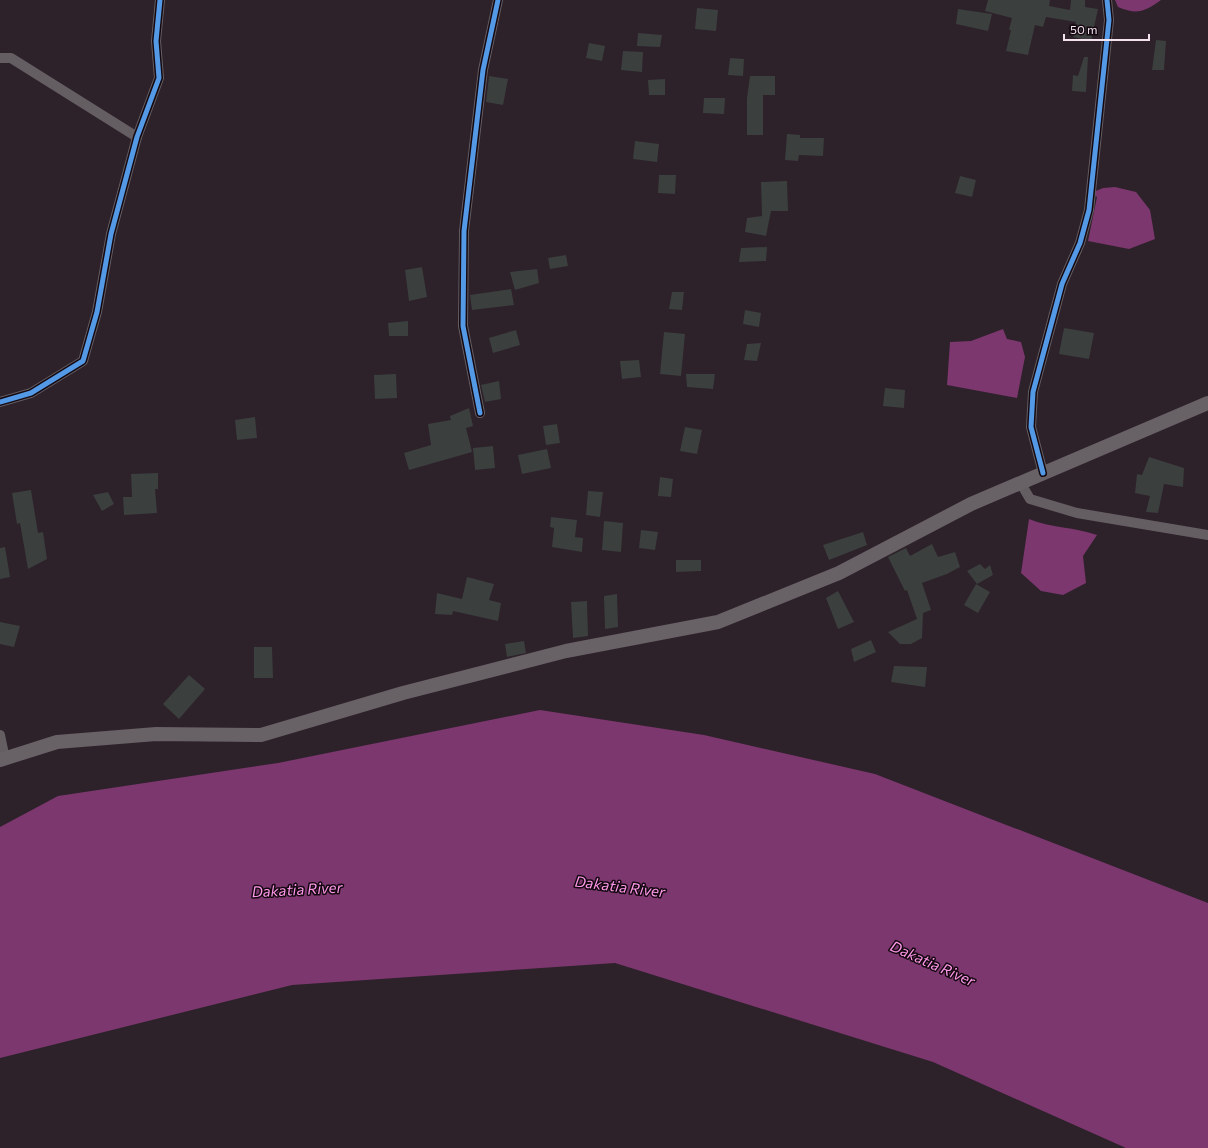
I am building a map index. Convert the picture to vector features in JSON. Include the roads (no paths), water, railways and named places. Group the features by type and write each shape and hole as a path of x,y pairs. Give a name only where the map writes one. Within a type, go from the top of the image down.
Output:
{"main road":[{"path":"2,759 57,742 156,734 261,735 403,693 566,651 718,622 839,573 971,504 1208,403"}],"street":[{"path":"0,402 31,393 83,361 97,312 111,234 137,137 159,78 156,41 160,0"},
{"path":"480,413 463,326 464,231 483,70 498,0"},
{"path":"1043,473 1031,427 1033,392 1062,284 1080,243 1089,210 1109,20 1107,0"},
{"path":"0,58 11,58 137,137"},
{"path":"1020,483 1030,499 1077,513 1208,535"},
{"path":"0,735 2,759"}],"water":[{"path":"1115,0 1161,0 1145,10 1130,11 1118,7"},
{"path":"1115,187 1136,192 1150,210 1155,239 1129,249 1088,241 1097,197 1091,193 1103,188"},
{"path":"1003,329 1007,339 1021,342 1025,357 1017,398 947,385 950,342 971,341"},
{"path":"1029,519 1097,535 1083,556 1086,583 1063,595 1041,591 1021,573"},
{"name":"Dakatia River","path":"540,710 704,735 875,774 1208,903 1208,1148 1126,1148 933,1062 615,963 292,985 0,1058 0,827 58,796 278,763"}]}
